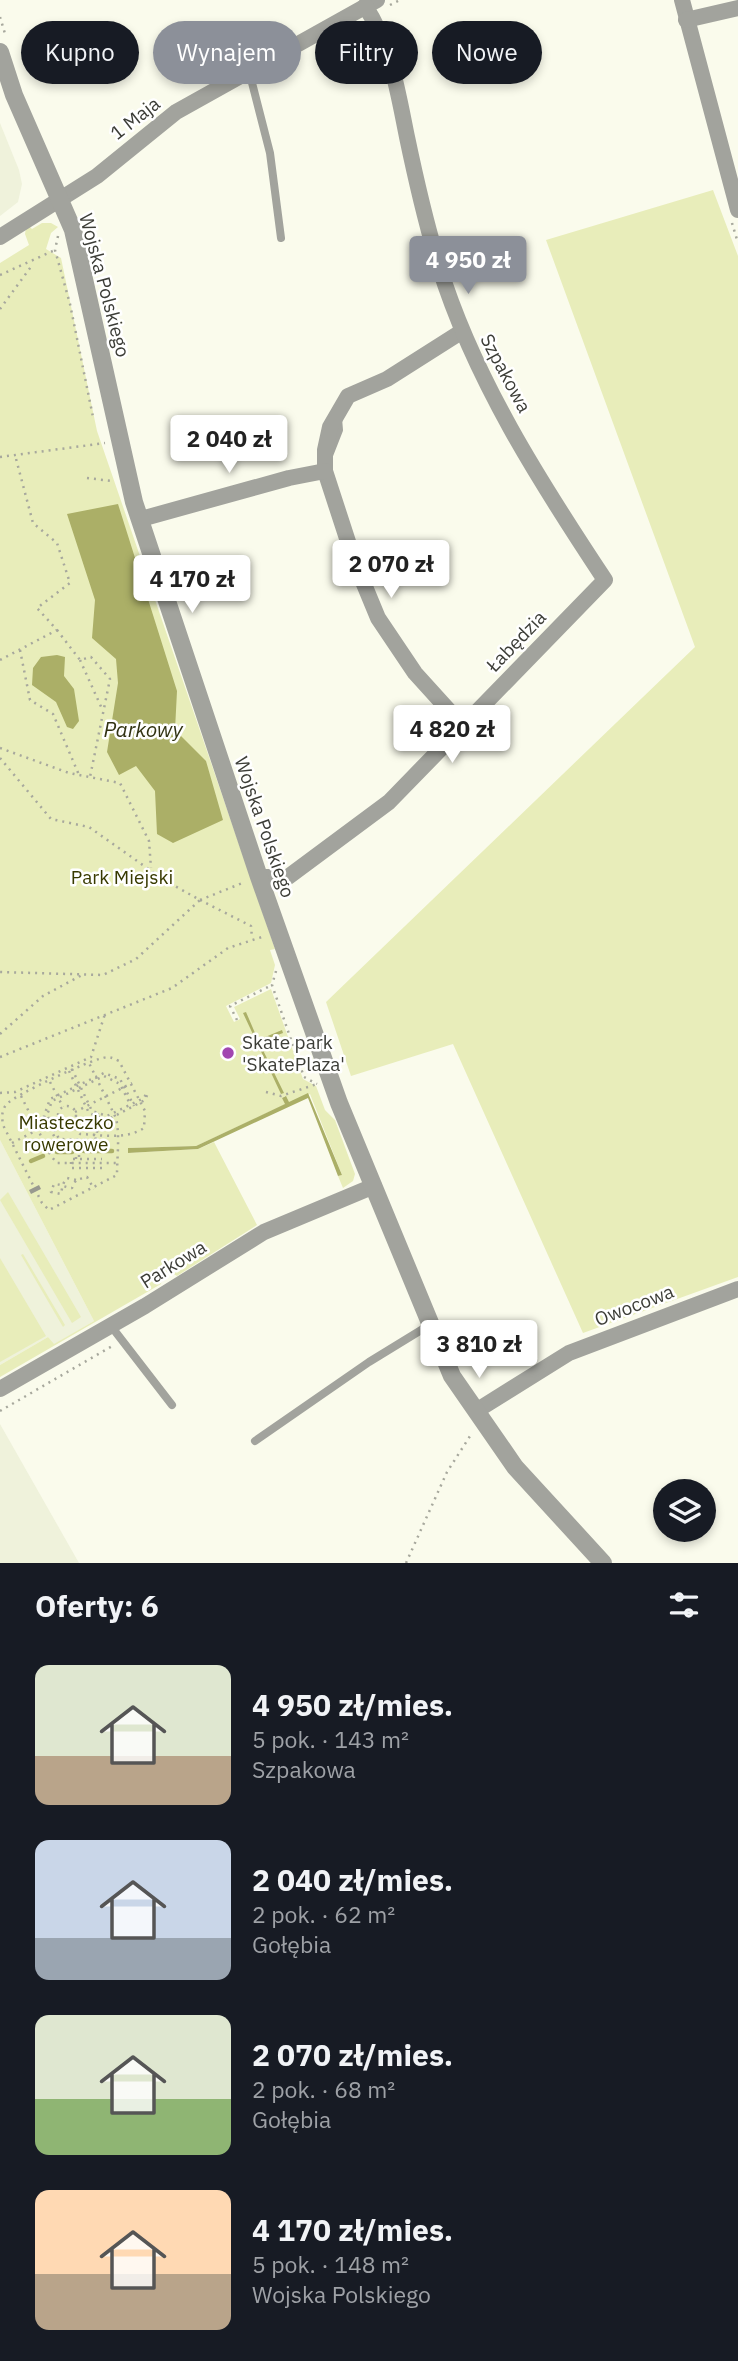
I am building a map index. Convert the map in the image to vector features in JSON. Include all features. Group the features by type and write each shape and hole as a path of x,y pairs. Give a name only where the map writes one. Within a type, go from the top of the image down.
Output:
{"street":[{"path":"682,0 731,164 738,210"},
{"name":"1 Maja","path":"301,42 366,5"},
{"name":"Szpakowa","path":"366,5 386,49 395,79 416,181 461,332 527,456 605,580"},
{"path":"686,20 738,8"},
{"name":"Wojska Polskiego","path":"0,51 14,95 60,200 81,259 125,469 259,877 339,1103 452,1376 515,1467 603,1563"},
{"name":"1 Maja","path":"0,237 97,176 176,112 226,84"},
{"path":"461,332 387,379 348,396 330,427 325,450 326,466 354,560 378,618 415,673 463,726"},
{"path":"141,519 326,466"},
{"name":"Łabędzia","path":"259,877 288,877 389,802 605,580"},
{"name":"Parkowa","path":"0,1390 116,1333 264,1232 374,1186"},
{"name":"Owocowa","path":"479,1415 569,1353 738,1289"}],"lane":[{"path":"252,84 270,153 281,238"},
{"path":"255,1441 369,1362 431,1324"},
{"path":"116,1333 172,1405"}],"path":[{"path":"366,5 400,0"},
{"path":"64,233 55,239 55,250 70,304 93,417"},
{"path":"0,275 55,250"},
{"path":"0,309 33,264"},
{"path":"0,457 109,442"},
{"path":"15,455 33,523 57,543 70,583 37,608 80,660 104,712"},
{"path":"87,478 111,481"},
{"path":"0,660 57,629"},
{"path":"20,650 30,700 53,714 79,775"},
{"path":"80,660 91,657 110,679 90,777"},
{"path":"0,748 79,775 120,783 149,841 151,870"},
{"path":"0,758 51,819 89,827 200,900 251,926 252,938"},
{"path":"0,972 103,975 136,959 200,900 259,877"},
{"path":"0,1056 172,988 228,948 252,938 278,932"},
{"path":"0,1034 43,996 83,974"},
{"path":"237,1020 230,1006 272,985"},
{"path":"0,1093 15,1092 91,1057 106,1013"},
{"path":"70,1123 78,1133 96,1135 118,1135 133,1135 146,1125 140,1101 122,1064 111,1057 89,1063 6,1104 2,1114 12,1143 49,1210 117,1175 118,1135 114,1114 89,1063"},
{"path":"69,1067 89,1113 107,1120 140,1101 147,1093"},
{"path":"98,1115 95,1142 57,1142 44,1116 50,1098 103,1076 117,1080 133,1104"},
{"path":"12,1143 59,1118 63,1107 50,1082"},
{"path":"75,1112 132,1083"},
{"path":"266,1092 281,1096 317,1084"},
{"path":"21,1095 57,1163 71,1164 102,1159"},
{"path":"63,1107 69,1107 75,1112"},
{"path":"59,1118 65,1124 70,1123 75,1120 75,1112"},
{"path":"78,1142 78,1161"},
{"path":"78,1161 117,1163"},
{"path":"71,1164 71,1168 102,1168"},
{"path":"76,1180 72,1188 63,1186 70,1177 76,1180 87,1177 94,1189"},
{"path":"0,1411 116,1333"},
{"path":"406,1563 447,1472 479,1415"}],"shaded area":[{"path":"0,123 22,184 18,202 0,216"},
{"path":"0,1140 94,1321 53,1345 48,1337 0,1365"},
{"path":"0,1424 79,1563 0,1563"}],"green space":[{"path":"713,190 738,256 738,1277 583,1333 453,1044 351,1076 326,1002 695,647 546,240"},
{"name":"Park Miejski","path":"42,223 51,223 58,227 51,233 46,249 61,258 97,431 275,949 270,950 275,965 271,983 226,1006 234,1022 240,1019 234,1007 271,989 303,1079 316,1086 325,1110 335,1120 355,1174 353,1181 343,1188 338,1176 342,1175 310,1094 289,1103 285,1096 282,1098 286,1104 196,1146 128,1148 128,1153 198,1149 214,1142 257,1225 177,1276 169,1271 162,1276 161,1284 0,1377 0,1365 48,1337 54,1344 94,1321 0,1140 0,263 29,245 26,228 29,226 32,229"},
{"path":"8,1192 81,1317 72,1323 0,1200"},
{"path":"23,1254 65,1325 63,1327 21,1255"},
{"path":"0,1258 46,1336 0,1362"}],"water":[{"name":"Parkowy","path":"118,504 177,691 175,730 206,761 223,820 173,843 157,834 155,791 136,766 119,775 107,752 118,683 116,659 92,638 95,600 67,514"},
{"path":"41,657 65,657 64,676 74,689 79,721 73,729 67,727 56,702 32,685 33,668"},
{"path":"246,1012 258,1040 282,1030 283,1033 259,1042 284,1093 281,1094 243,1013"},
{"path":"308,1093 342,1175 338,1176 308,1098 198,1149 128,1153 128,1148 196,1146 285,1104 282,1098 286,1096 289,1102"}],"waterway":[{"path":"84,1151 112,1151"},
{"path":"57,1152 72,1152"},
{"path":"31,1161 43,1156"}],"railway":[{"path":"30,1192 40,1187"}],"place":[{"name":"Skate park 'SkatePlaza'","path":"228,1053"}],"park label":[{"name":"Miasteczko rowerowe","path":"66,1133"}]}
